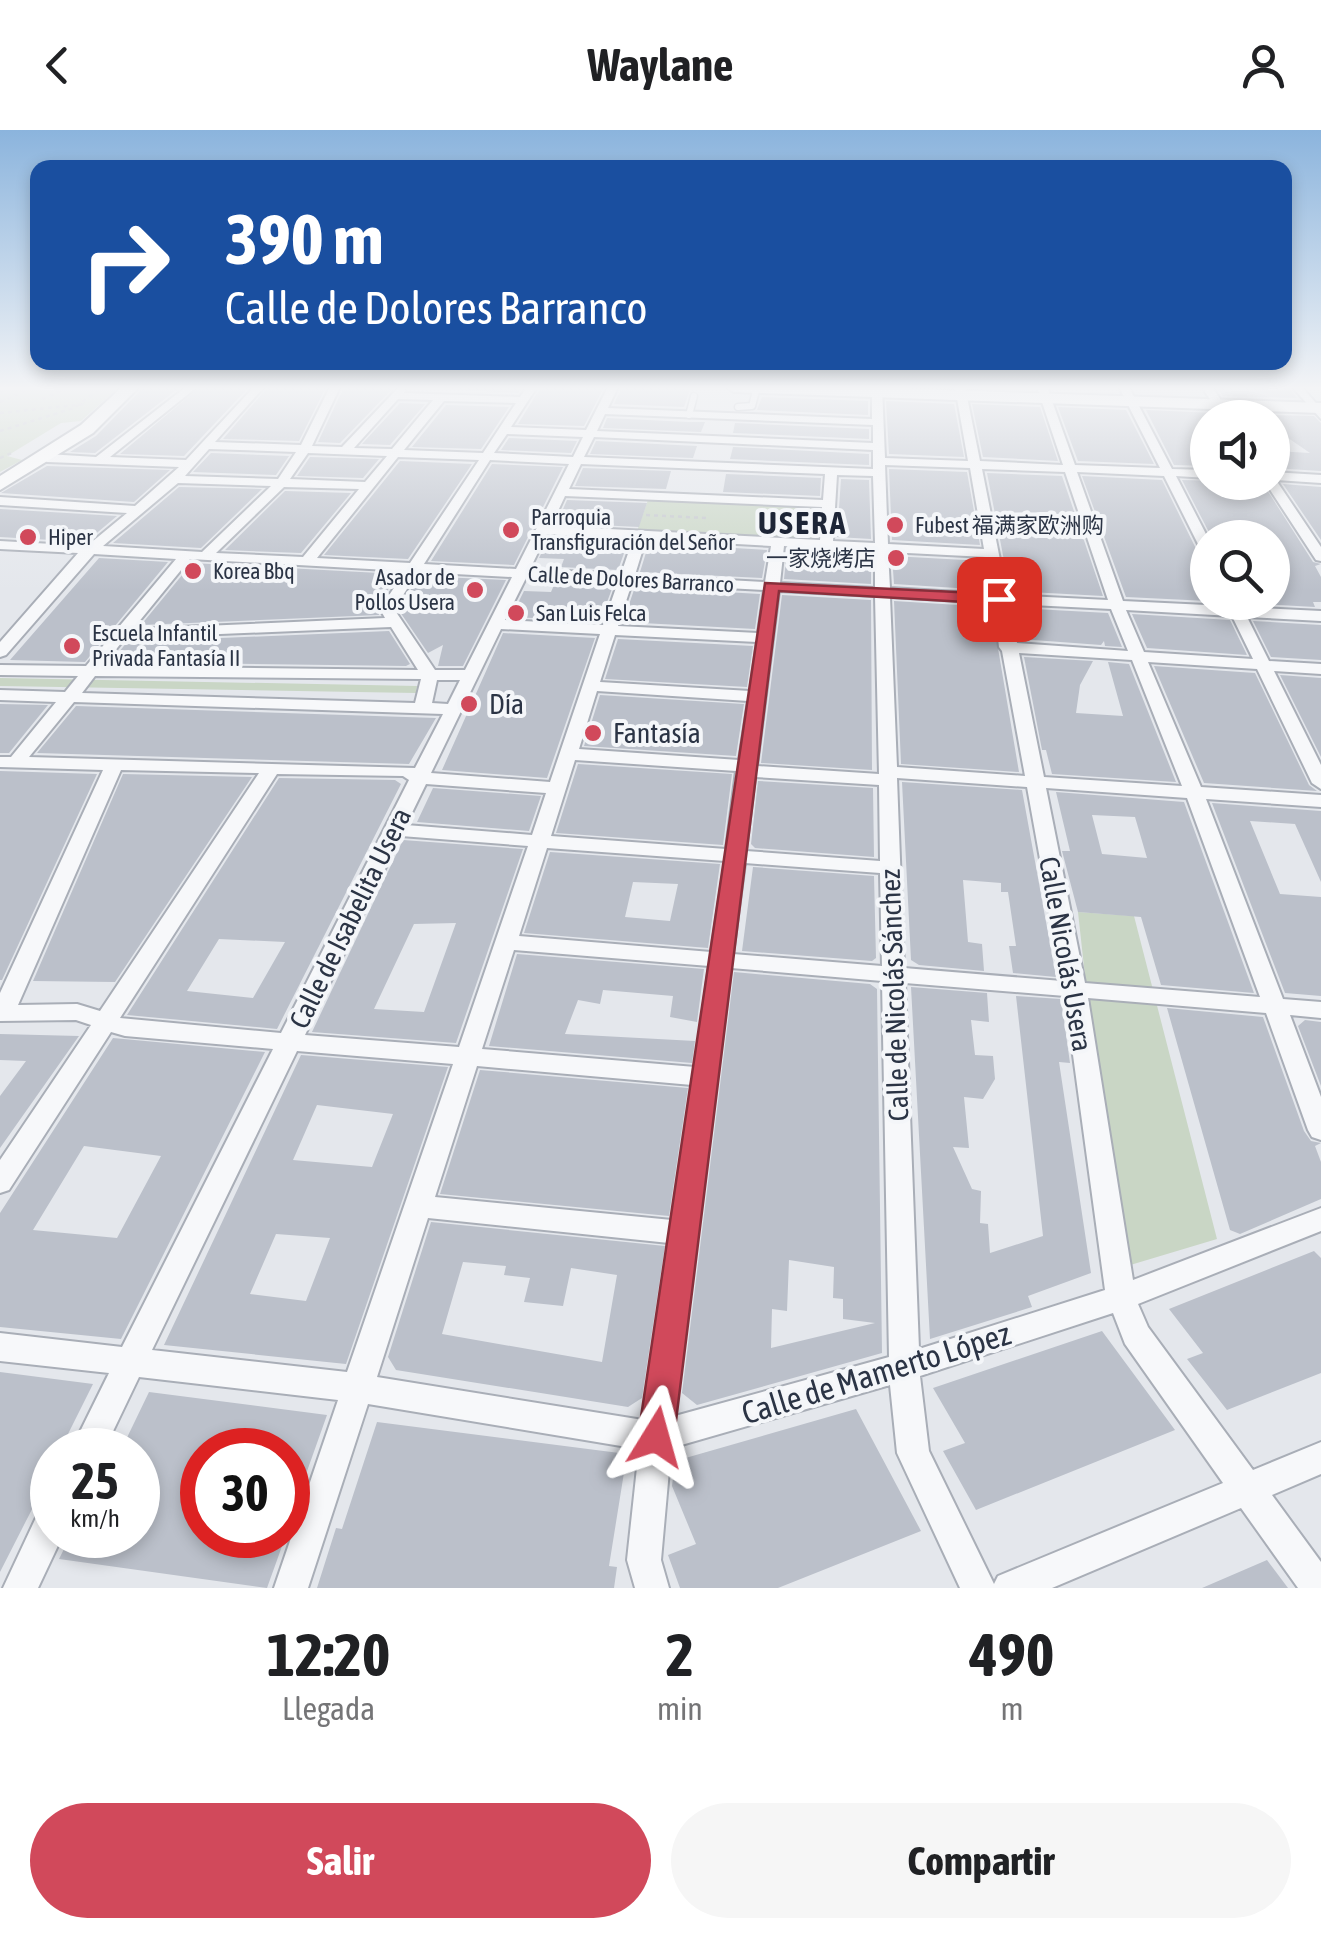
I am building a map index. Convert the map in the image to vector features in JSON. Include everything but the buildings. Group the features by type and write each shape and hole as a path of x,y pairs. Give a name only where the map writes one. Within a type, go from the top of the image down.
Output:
{"main road":[{"path":"0,484 51,455"}],"street":[{"path":"98,460 104,455"},
{"path":"0,652 92,550 196,455"},
{"path":"205,556 281,482 300,455"},
{"path":"306,562 393,455"},
{"path":"465,455 831,471 879,460"},
{"name":"Calle de Isabelita Usera","path":"99,1428 580,455"},
{"path":"689,498 701,455"},
{"path":"710,506 719,455"},
{"path":"840,455 1190,473"},
{"name":"Calle de Nicolás Sánchez","path":"879,455 904,1367 913,1453 978,1588"},
{"name":"Calle Nicolás Usera","path":"974,455 1007,647 1075,989 1121,1298 1136,1336 1319,1588"},
{"path":"1066,455 1117,606 1194,792 1321,1130"},
{"path":"1160,455 1193,520"},
{"path":"423,706 430,675 387,609 487,456"},
{"path":"47,458 188,464"},
{"path":"826,544 831,471"},
{"path":"174,478 368,486"},
{"path":"1290,479 1321,478"},
{"path":"561,492 689,498 710,506 830,504"},
{"path":"1285,500 1321,558"},
{"path":"0,502 138,510"},
{"path":"542,530 644,525 779,531 826,544 990,553"},
{"path":"291,1588 644,525"},
{"path":"652,1588 644,1560 656,1437 779,531"},
{"name":"Calle de Dolores Barranco","path":"0,546 1117,606 1190,607"},
{"path":"8,762 69,696 185,556"},
{"name":"Calle de Dolores Barranco","path":"1290,613 1321,616"},
{"path":"1242,620 1321,782"},
{"path":"121,634 394,622"},
{"path":"496,624 762,638"},
{"path":"1007,647 1321,669"},
{"path":"0,670 470,675"},
{"path":"240,700 257,673"},
{"path":"591,686 756,696"},
{"path":"0,694 454,709"},
{"path":"568,754 1321,801"},
{"path":"8,762 407,772 420,778 557,788"},
{"path":"114,765 2,1013 77,1012 104,1023 707,1077"},
{"path":"0,1182 272,768"},
{"path":"394,830 890,868"},
{"path":"506,942 1321,1010"},
{"path":"418,1206 685,1233"},
{"name":"Calle de Mamerto López","path":"0,1348 358,1388 656,1437 904,1367 1121,1298 1321,1219"},
{"path":"1010,1588 1321,1458"},
{"path":"20,1588 34,1558"}],"path":[{"path":"706,518 710,506"},
{"path":"781,512 779,531 820,523"},
{"path":"706,518 710,524"},
{"path":"644,525 706,518"}],"green space":[{"path":"0,455 22,460 0,472"},
{"path":"648,500 820,507 818,541 637,531"},
{"path":"0,678 417,686 416,693 0,686"},
{"path":"1078,912 1134,916 1217,1239 1117,1269"}],"place":[{"name":"Fubest 福满家欧洲购","path":"895,525"},
{"name":"Parroquia Transfiguración del Señor","path":"511,530"},
{"name":"Hiper","path":"28,537"},
{"name":"一家烧烤店","path":"896,558"},
{"name":"Korea Bbq","path":"193,571"},
{"name":"Asador de Pollos Usera","path":"475,590"},
{"name":"San Luis Felca","path":"516,613"},
{"name":"Escuela Infantil Privada Fantasía II","path":"72,646"},
{"name":"Día","path":"469,704"},
{"name":"Fantasía","path":"593,733"}],"district":[{"name":"USERA","path":"803,522"}],"route":[{"path":"656,1437 771,586 999,599"}]}
